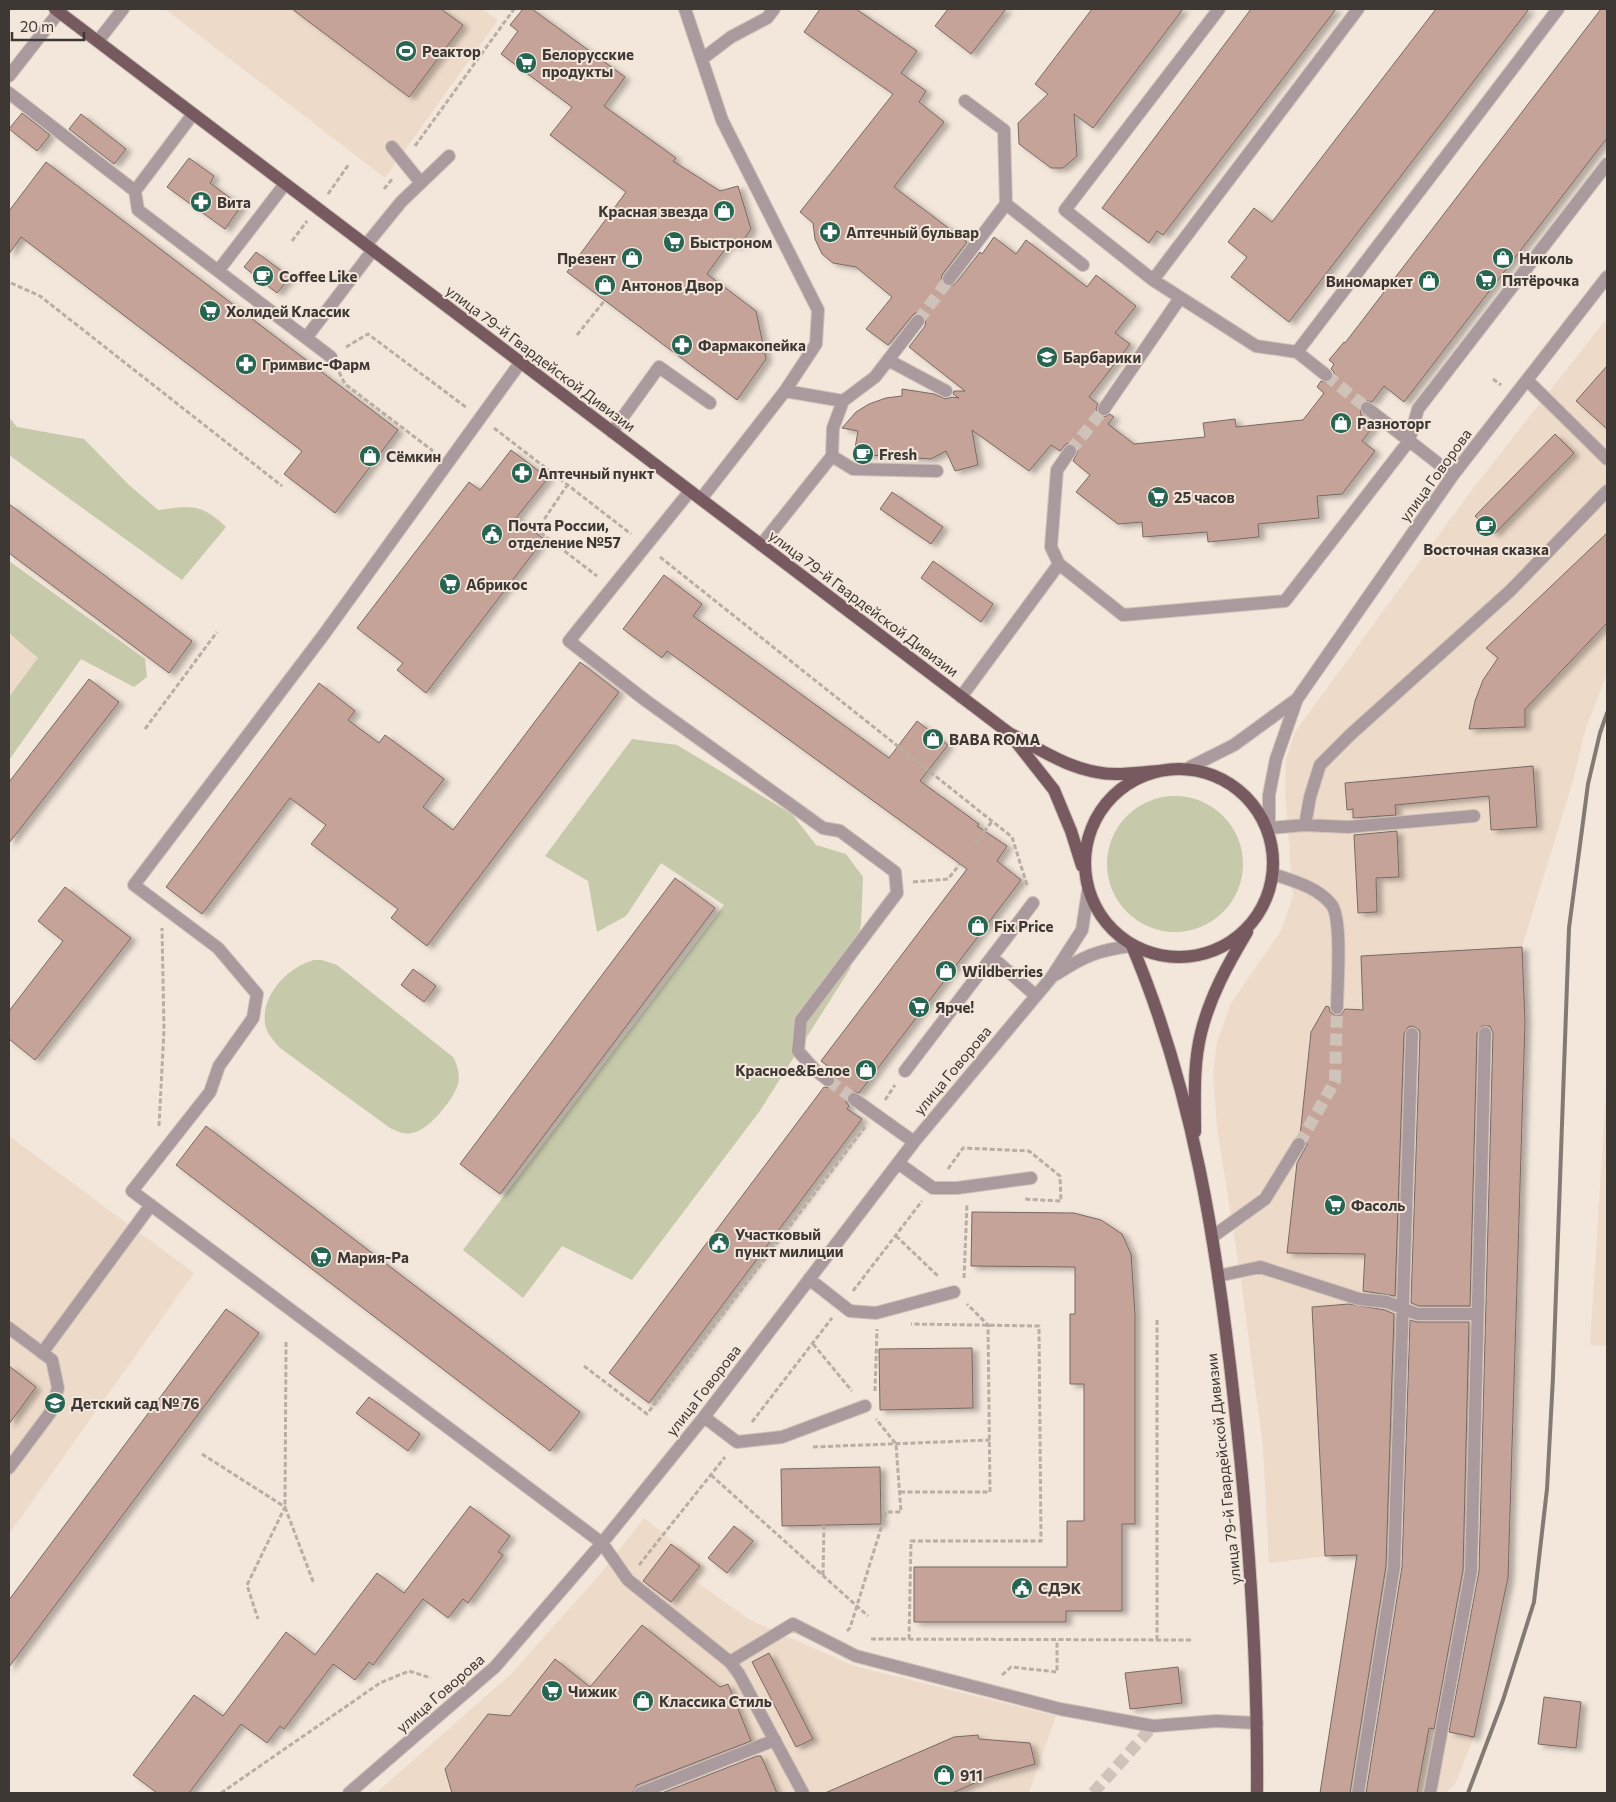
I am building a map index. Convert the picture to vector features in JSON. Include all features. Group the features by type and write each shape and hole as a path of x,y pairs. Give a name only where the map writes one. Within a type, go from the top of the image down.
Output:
{"main road":[{"name":"улица 79-й Гвардейской Дивизии","path":"57,10 1009,732 1066,764 1082,769 1115,774 1159,771"},
{"name":"улица 79-й Гвардейской Дивизии","path":"1009,732 1057,796 1084,873"},
{"path":"1252,924 1222,948 1197,956 1173,958 1152,954 1132,946 1114,932 1098,913 1088,891 1084,873 1086,844 1094,820 1104,805 1120,790 1142,776 1159,771 1190,767 1216,776 1237,789 1251,803 1269,828"},
{"name":"улица 79-й Гвардейской Дивизии","path":"1195,1144 1195,1070 1201,1033 1212,998 1227,966 1264,905 1273,874 1269,828"},
{"name":"улица 79-й Гвардейской Дивизии","path":"1132,946 1155,1006 1195,1144 1218,1276 1242,1474 1254,1621 1258,1723 1257,1793"}],"street":[{"path":"98,41 123,9"},
{"path":"685,9 722,120 818,310 816,344 785,391 700,499"},
{"path":"702,59 731,37 767,18 774,9"},
{"path":"1219,9 1065,210 1153,280 1180,298 1256,346 1297,352 1326,375"},
{"path":"1153,280 1358,9"},
{"path":"1297,352 1558,9"},
{"path":"9,76 57,10"},
{"path":"9,93 135,191 138,210 331,357"},
{"path":"949,279 1006,204 1004,130 965,101"},
{"path":"135,191 193,114"},
{"path":"392,148 421,183"},
{"path":"306,338 401,202 449,156"},
{"path":"1070,451 1057,470 1051,547 1059,564 1123,615 1285,601 1409,441 1418,409 1607,164"},
{"path":"218,271 285,184"},
{"path":"1006,204 1083,265"},
{"name":"улица Говорова","path":"1269,828 1269,796 1276,759 1297,699 1453,475 1607,276"},
{"path":"1104,409 1180,298"},
{"path":"761,545 832,456 833,428 843,401 876,378 918,320"},
{"path":"888,360 946,391"},
{"path":"520,362 322,637 134,885 218,948 257,994 253,1018 219,1066 210,1092 132,1191 602,1543 628,1580 730,1662 739,1674 803,1793"},
{"path":"612,432 659,366 710,403"},
{"path":"1526,380 1607,459"},
{"path":"785,391 843,401"},
{"path":"1368,408 1453,475"},
{"path":"832,456 853,469 937,471"},
{"path":"690,491 569,641 645,700 823,828 840,831 895,872 897,893 801,1020 798,1051 815,1070 828,1080"},
{"path":"1304,824 1320,765 1350,735 1510,590 1607,491"},
{"path":"961,697 1059,564"},
{"name":"улица Говорова","path":"1190,767 1234,745 1297,699"},
{"path":"1269,828 1304,824 1348,827 1474,816"},
{"path":"1273,874 1314,889 1332,904 1338,921 1337,1008"},
{"path":"1051,978 1082,930 1088,891"},
{"path":"905,1071 1032,903"},
{"path":"1051,978 1078,960 1104,949 1132,946"},
{"path":"992,956 1035,995"},
{"name":"улица Говорова","path":"349,1793 495,1667 602,1543 704,1416 914,1142 1051,978"},
{"path":"1430,1793 1471,1572 1485,1033"},
{"path":"1358,1793 1394,1567 1412,1034"},
{"path":"854,1099 914,1142"},
{"path":"1212,1237 1265,1199 1299,1144"},
{"path":"898,1163 933,1188 957,1188 1031,1178"},
{"path":"42,1353 151,1206"},
{"path":"1218,1276 1260,1267 1359,1299 1387,1302 1417,1314 1478,1314"},
{"path":"809,1279 850,1311 876,1313 954,1292"},
{"path":"9,1328 52,1360 58,1388 50,1413 9,1468"},
{"path":"704,1416 737,1442 782,1438 870,1402"},
{"path":"730,1662 793,1624 856,1656 1060,1709 1153,1726 1216,1721 1258,1723"},
{"path":"640,1793 775,1740"}],"path":[{"path":"384,189 514,9"},
{"path":"332,187 349,164"},
{"path":"292,241 302,228"},
{"path":"11,283 40,296 282,486"},
{"path":"577,335 605,300"},
{"path":"448,463 345,384 331,357 368,334 568,484 1012,837 1032,903"},
{"path":"568,484 537,530 597,576"},
{"path":"145,728 216,632"},
{"path":"975,844 993,820"},
{"path":"896,884 948,879 960,864"},
{"path":"157,1159 164,1030 161,904"},
{"path":"584,1366 647,1414 874,1115 905,1071"},
{"path":"628,1580 813,1344 963,1148"},
{"path":"964,1282 968,1197"},
{"path":"896,1236 988,1325 990,1440 990,1492 900,1492"},
{"path":"1157,1320 1157,1640"},
{"path":"870,1402 877,1324"},
{"path":"905,1324 1039,1326 1041,1541 911,1541 909,1639"},
{"path":"286,1342 285,1507 314,1584"},
{"path":"813,1344 870,1402 896,1444 901,1512 886,1512 850,1628 844,1634"},
{"path":"809,1447 990,1440"},
{"path":"202,1454 285,1507"},
{"path":"711,1475 868,1616"},
{"path":"258,1619 247,1585 285,1507"},
{"path":"823,1576 824,1525"},
{"path":"870,1639 1193,1640"},
{"path":"879,1639 880,1645"},
{"path":"998,1679 1011,1667 1057,1672 1057,1640"},
{"path":"221,1793 380,1683 409,1671 431,1678"}],"shaded area":[{"path":"165,9 482,9 498,20 385,178"},
{"path":"1607,318 1607,673 1585,731 1573,781 1522,947 1362,956 1375,999 1525,996 1508,1578 1474,1737 1455,1784 1446,1793 1320,1793 1356,1563 1355,1555 1325,1556 1269,1563 1263,1447 1240,1273 1217,1127 1213,1074 1217,1042 1231,1003 1281,931 1293,896 1285,789 1286,759 1295,732 1471,491"},
{"path":"9,605 64,647 9,719"},
{"path":"1607,1075 1607,1346 1590,1345"},
{"name":"Детский сад № 76","path":"9,1136 194,1273 9,1534"},
{"path":"644,1518 705,1566 695,1581 750,1620 854,1666 1056,1716 1029,1793 376,1793 511,1674 601,1573"}],"green space":[{"path":"9,417 17,427 84,439 128,484 158,510 195,508 209,514 226,527 182,580 9,455"},
{"path":"9,561 145,659 147,677 134,687 81,659 9,760 9,697 38,658 9,633"},
{"path":"632,739 677,745 792,814 816,845 846,854 863,877 861,925 850,969 759,1112 632,1280 562,1246 523,1298 463,1250 724,905 661,863 626,916 597,932 588,881 545,856"},
{"path":"1175,796 1201,801 1213,807 1223,816 1232,826 1238,838 1243,864 1238,890 1232,902 1223,912 1213,921 1201,927 1175,932 1149,927 1137,921 1127,912 1118,902 1112,890 1107,864 1112,838 1118,826 1127,816 1137,807 1149,801"},
{"path":"314,960 322,960 337,965 453,1057 458,1072 459,1080 457,1087 444,1108 425,1127 409,1133 390,1128 280,1048 270,1036 266,1028 265,1017 266,1006 271,995 277,985 294,969"}],"building":[{"path":"292,9 441,9 463,25 409,97"},
{"path":"523,9 532,9 625,77 604,106 676,158 673,161 720,191 738,186 751,229 740,245 728,245 707,274 756,311 766,359 737,400 567,272 626,192 550,135 572,107 501,54 518,31 510,25"},
{"path":"820,9 856,9 917,51 901,73 926,91 919,102 944,122 894,187 967,242 942,275 941,282 944,285 948,287 955,284 980,252 982,254 994,237 1016,254 1026,240 1087,287 1096,275 1136,306 1115,333 1130,344 1089,397 1098,404 1096,409 1099,415 1104,417 1110,414 1114,417 1108,424 1134,444 1205,437 1203,423 1235,419 1236,427 1303,420 1324,393 1317,387 1321,381 1329,383 1333,380 1334,372 1331,369 1334,364 1329,360 1345,343 1601,9 1607,9 1607,138 1404,402 1384,386 1372,402 1364,400 1360,403 1361,416 1374,425 1362,441 1375,451 1342,494 1317,496 1319,518 1258,524 1259,537 1208,542 1207,532 1143,537 1142,522 1118,524 1076,492 1090,475 1073,461 1078,451 1077,447 1071,443 1066,444 1060,451 1051,445 1029,471 972,430 978,465 955,471 946,451 931,459 854,454 858,431 842,428 856,412 869,404 886,398 902,396 902,389 934,394 946,399 952,397 959,398 953,394 954,391 965,391 909,347 925,326 926,318 923,314 915,313 888,345 866,329 892,297 856,267 833,263 822,254 815,239 813,223 800,212 893,94 804,32"},
{"path":"948,9 1006,9 971,54 935,26"},
{"path":"1092,9 1183,9 1093,128 1074,114 1077,156 1063,168 1051,168 1019,144 1018,123 1048,94 1035,84"},
{"path":"1251,9 1336,9 1163,235 1157,231 1149,243 1102,208"},
{"path":"1436,9 1529,9 1289,322 1231,277 1247,257 1228,242 1254,208 1272,222"},
{"path":"22,113 50,135 37,151 9,129"},
{"path":"81,114 126,149 114,164 69,129"},
{"path":"189,158 214,176 210,183 241,206 225,229 167,187"},
{"path":"46,162 398,430 335,513 284,474 302,451 21,237 9,254 9,211"},
{"path":"256,252 290,277 277,293 244,267"},
{"path":"1607,366 1607,429 1576,401"},
{"path":"1555,434 1574,453 1494,534 1475,516"},
{"path":"511,450 548,478 516,518 544,539 426,693 397,670 403,663 357,628 469,482 480,490"},
{"path":"892,492 943,527 931,544 880,509"},
{"path":"9,504 192,641 169,673 9,553"},
{"path":"1607,533 1607,623 1525,709 1525,727 1469,729 1475,701 1483,680 1498,658 1486,648"},
{"path":"933,561 993,604 981,622 921,578"},
{"path":"664,575 702,604 693,616 889,758 917,721 948,745 920,781 979,824 977,826 1007,846 997,861 1021,880 859,1093 851,1091 847,1095 846,1102 849,1106 847,1109 862,1119 649,1403 609,1373 824,1087 831,1088 835,1085 835,1072 821,1061 967,869 667,651 662,658 623,629"},
{"path":"580,662 619,692 427,946 391,918 398,909 311,844 326,825 290,798 202,914 166,887 319,683 355,711 348,720 379,743 385,735 444,779 423,807 453,830"},
{"path":"89,679 119,702 9,843 9,782"},
{"path":"1533,766 1537,827 1491,830 1489,796 1395,805 1396,815 1353,818 1353,809 1347,810 1345,783"},
{"path":"1397,831 1399,877 1376,878 1377,912 1358,913 1354,835"},
{"path":"675,878 715,908 500,1194 460,1164"},
{"path":"65,887 131,938 35,1060 9,1039 9,1011 63,941 38,921"},
{"path":"1522,947 1525,1022 1508,1578 1474,1737 1449,1732 1479,1571 1493,1033 1490,1026 1482,1026 1477,1033 1470,1306 1419,1306 1411,1303 1420,1034 1419,1030 1413,1026 1408,1027 1404,1034 1395,1296 1363,1291 1365,1254 1287,1253 1297,1163 1307,1145 1306,1140 1300,1136 1311,1032 1326,1006 1336,1016 1341,1015 1345,1009 1363,1010 1361,956"},
{"path":"413,969 436,986 424,1002 401,985"},
{"path":"206,1126 580,1412 550,1451 176,1165"},
{"path":"972,1212 1074,1213 1101,1220 1122,1234 1131,1254 1135,1314 1135,1524 1122,1524 1122,1611 1066,1611 1066,1622 914,1622 914,1567 1067,1567 1067,1521 1084,1521 1084,1384 1070,1384 1070,1314 1075,1314 1075,1267 971,1266"},
{"path":"1349,1304 1385,1310 1394,1314 1386,1566 1350,1793 1320,1793 1357,1555 1325,1556 1312,1307"},
{"path":"226,1309 259,1333 9,1667 9,1600"},
{"path":"1410,1320 1417,1322 1469,1322 1463,1570 1434,1729 1429,1728 1417,1793 1366,1793 1402,1567"},
{"path":"972,1348 973,1408 880,1410 879,1349"},
{"path":"9,1366 36,1387 9,1424"},
{"path":"369,1397 420,1434 408,1451 356,1413"},
{"path":"880,1467 881,1524 782,1526 781,1469"},
{"path":"470,1506 510,1536 498,1552 503,1555 468,1603 463,1599 448,1618 423,1599 373,1665 369,1662 355,1680 333,1664 284,1729 280,1726 267,1743 241,1724 189,1793 157,1793 133,1775 194,1695 223,1716 286,1632 315,1655 377,1573 404,1593"},
{"path":"734,1526 753,1541 727,1573 708,1558"},
{"path":"671,1544 700,1566 671,1602 643,1581"},
{"path":"642,1625 720,1687 728,1684 751,1741 637,1785 632,1793 452,1793 445,1769 488,1714 510,1716 555,1659 590,1687"},
{"path":"769,1653 813,1739 796,1747 752,1662"},
{"path":"1178,1667 1182,1703 1130,1709 1125,1673"},
{"path":"1544,1697 1581,1702 1576,1748 1538,1744"},
{"path":"978,1735 979,1739 1030,1743 1035,1764 986,1778 952,1793 825,1793 954,1737"},
{"path":"761,1756 777,1793 662,1793"}],"tunnel":[{"path":"918,321 949,279"},
{"path":"1326,375 1367,408"},
{"path":"1070,451 1104,409"},
{"path":"1299,1144 1335,1081 1337,1008"},
{"path":"828,1080 854,1099"},
{"path":"1093,1793 1153,1726"}],"railway":[{"path":"1468,1793 1503,1700 1534,1602 1547,1489 1553,1377 1569,928 1588,784 1600,733 1607,713"}],"place":[{"name":"Реактор","path":"406,51"},
{"name":"Белорусские продукты","path":"526,63"},
{"name":"Вита","path":"201,202"},
{"name":"Красная звезда","path":"724,211"},
{"name":"Аптечный бульвар","path":"830,232"},
{"name":"Быстроном","path":"674,242"},
{"name":"Презент","path":"632,258"},
{"name":"Николь","path":"1503,258"},
{"name":"Coffee Like","path":"263,276"},
{"name":"Пятёрочка","path":"1486,280"},
{"name":"Виномаркет","path":"1429,281"},
{"name":"Антонов Двор","path":"605,285"},
{"name":"Холидей Классик","path":"210,311"},
{"name":"Фармакопейка","path":"682,345"},
{"name":"Барбарики","path":"1047,357"},
{"name":"Гримвис-Фарм","path":"246,364"},
{"name":"Разноторг","path":"1341,423"},
{"name":"Fresh","path":"863,454"},
{"name":"Сёмкин","path":"370,456"},
{"name":"Аптечный пункт","path":"522,473"},
{"name":"25 часов","path":"1158,497"},
{"name":"Восточная сказка","path":"1486,526"},
{"name":"Почта России, отделение №57","path":"492,534"},
{"name":"Абрикос","path":"450,584"},
{"name":"BABA ROMA","path":"933,739"},
{"name":"Fix Price","path":"978,926"},
{"name":"Wildberries","path":"946,971"},
{"name":"Ярче!","path":"919,1007"},
{"name":"Красное&Белое","path":"866,1070"},
{"name":"Фасоль","path":"1335,1205"},
{"name":"Участковый пункт милиции","path":"719,1243"},
{"name":"Мария-Ра","path":"321,1257"},
{"name":"Детский сад № 76","path":"55,1403"},
{"name":"СДЭК","path":"1022,1588"},
{"name":"Чижик","path":"552,1691"},
{"name":"Классика Стиль","path":"643,1701"},
{"name":"911","path":"944,1775"}]}
